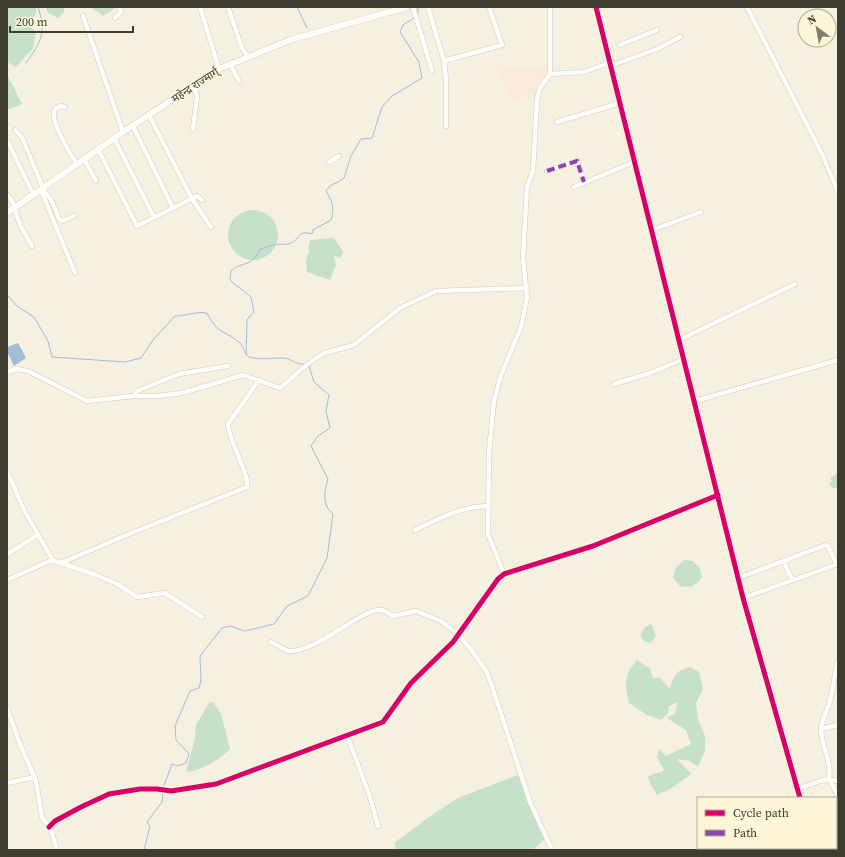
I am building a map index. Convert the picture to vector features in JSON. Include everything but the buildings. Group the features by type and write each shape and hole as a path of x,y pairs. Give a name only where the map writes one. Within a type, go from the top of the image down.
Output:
{"highway":[{"name":"महेन्द्र राज्मार्ग्","path":"7,212 114,138 219,69 290,40 407,7"}],"street":[{"path":"115,18 122,12 120,7"},
{"path":"200,7 219,69"},
{"path":"228,7 242,48 248,57"},
{"path":"413,7 432,71"},
{"path":"428,7 444,61 446,79 446,126"},
{"path":"444,61 502,45 489,7"},
{"path":"504,574 488,534 489,452 494,401 500,378 521,327 527,298 523,257 527,187 533,171 537,100 540,88 550,74 550,7"},
{"path":"596,7 743,598 800,797"},
{"path":"747,7 822,154 838,192"},
{"path":"83,16 123,132"},
{"path":"620,45 657,30"},
{"path":"550,74 584,72 656,49 680,36"},
{"path":"230,64 239,81"},
{"path":"193,129 197,97 194,85"},
{"path":"556,122 620,103"},
{"path":"65,107 55,109 53,115 66,148 77,164"},
{"path":"149,115 192,199 211,227"},
{"path":"133,126 173,208"},
{"path":"15,130 22,137 75,273"},
{"path":"114,138 154,217"},
{"path":"8,142 33,194"},
{"path":"98,149 137,226 197,196 202,200"},
{"path":"329,162 339,156"},
{"path":"84,159 96,181"},
{"path":"547,171 577,161 584,182"},
{"path":"574,187 634,162"},
{"path":"42,189 52,201 59,219 63,221 74,216"},
{"path":"7,196 11,199 21,227 32,246"},
{"path":"652,230 701,212"},
{"path":"679,340 795,284"},
{"path":"7,372 16,369 28,371 87,401 182,393 243,375 280,388 308,364 325,353 355,344 400,308 436,291 526,288"},
{"path":"614,384 650,373 684,358"},
{"path":"695,401 838,360"},
{"path":"134,396 137,391 179,374 228,366"},
{"path":"61,563 247,487 248,480 234,448 228,424 259,380"},
{"path":"7,471 24,510 52,560 96,575 137,596 165,593 202,617"},
{"path":"49,827 55,821 109,794 157,789 171,791 216,784 383,722 411,683 459,635 498,579 504,574 593,546 718,495"},
{"path":"415,530 462,510 479,506 488,506"},
{"path":"7,554 38,535"},
{"path":"738,578 826,545 838,565 743,598"},
{"path":"7,580 52,560"},
{"path":"784,562 792,580"},
{"path":"271,642 290,651 301,648 333,634 371,611 382,610 393,616 416,611 441,621 459,635 486,671 532,809 552,850"},
{"path":"838,660 830,701 823,717 821,729 823,746 830,771 829,779 838,796"},
{"path":"7,708 20,744 35,777 42,817 49,827 57,850"},
{"path":"821,729 838,725"},
{"path":"347,735 370,797 378,826"},
{"path":"7,783 35,777"},
{"path":"798,789 820,780 829,779 838,781"}],"shaded area":[{"path":"548,66 546,75 538,84 536,96 508,99 499,68"}],"green space":[{"path":"7,7 36,7 36,13 30,26 36,32 33,48 16,67 7,62"},
{"path":"46,7 64,7 64,13 58,18 48,13"},
{"path":"91,7 117,7 103,16"},
{"path":"7,74 22,104 7,110"},
{"path":"258,210 263,211 271,217 277,225 277,245 271,253 263,259 248,260 243,259 235,253 229,245 228,230 229,225 235,217 243,211"},
{"path":"334,238 343,252 341,257 334,257 336,264 330,280 307,272 306,260 310,249 308,249 310,240"},
{"path":"838,473 838,488 833,488 829,484 832,482 830,478"},
{"path":"684,560 693,561 700,569 702,577 695,584 687,587 680,586 673,578 676,568"},
{"path":"651,624 656,636 650,643 644,641 640,635 645,627"},
{"path":"637,660 650,669 653,678 660,678 670,689 676,674 681,670 690,667 699,672 703,689 696,703 698,720 705,736 705,750 698,767 690,761 677,759 691,774 670,789 657,795 648,776 664,771 657,757 659,749 666,756 691,744 686,730 667,718 675,713 678,702 669,706 668,713 661,720 647,715 629,703 626,680 629,671"},
{"path":"213,702 221,714 230,749 210,764 186,772 195,739 196,725 209,703"},
{"path":"518,775 546,838 533,850 397,850 394,843 458,798"}],"water":[{"path":"18,343 26,358 14,366 7,352 7,347"}],"waterway":[{"path":"26,63 39,43 41,37 42,24 38,7"},
{"path":"297,7 307,28"},
{"path":"418,7 418,15"},
{"path":"246,354 247,320 254,312 251,297 230,279 231,271 254,259 260,249 277,244 292,243 301,234 312,234 313,230 331,220 333,212 332,205 326,191 331,185 344,178 351,156 361,139 372,138 382,107 392,96 422,78 419,62 400,32 403,25 414,18"},
{"path":"7,295 17,306 34,317 48,341 52,357 125,362 141,358 153,340 175,316 207,313 218,329 240,343 249,357 261,359 286,358 304,364"},
{"path":"163,788 172,764 178,766 186,763 189,754 176,740 175,726 190,691 199,688 201,681 200,656 222,628 230,626 245,631 274,624 287,606 308,596 327,558 333,514 327,507 325,498 328,479 311,446 318,436 330,428 326,411 329,395 314,382 309,366"},
{"path":"144,850 150,826 147,822 162,802 163,791"}],"marked path":[{"path":"547,171 577,161 584,182"}],"cycle path":[{"path":"596,7 743,598 800,797"},
{"path":"49,827 55,821 109,794 140,789 171,791 216,784 383,722 411,683 453,642 498,579 504,574 593,546 718,495"}]}
